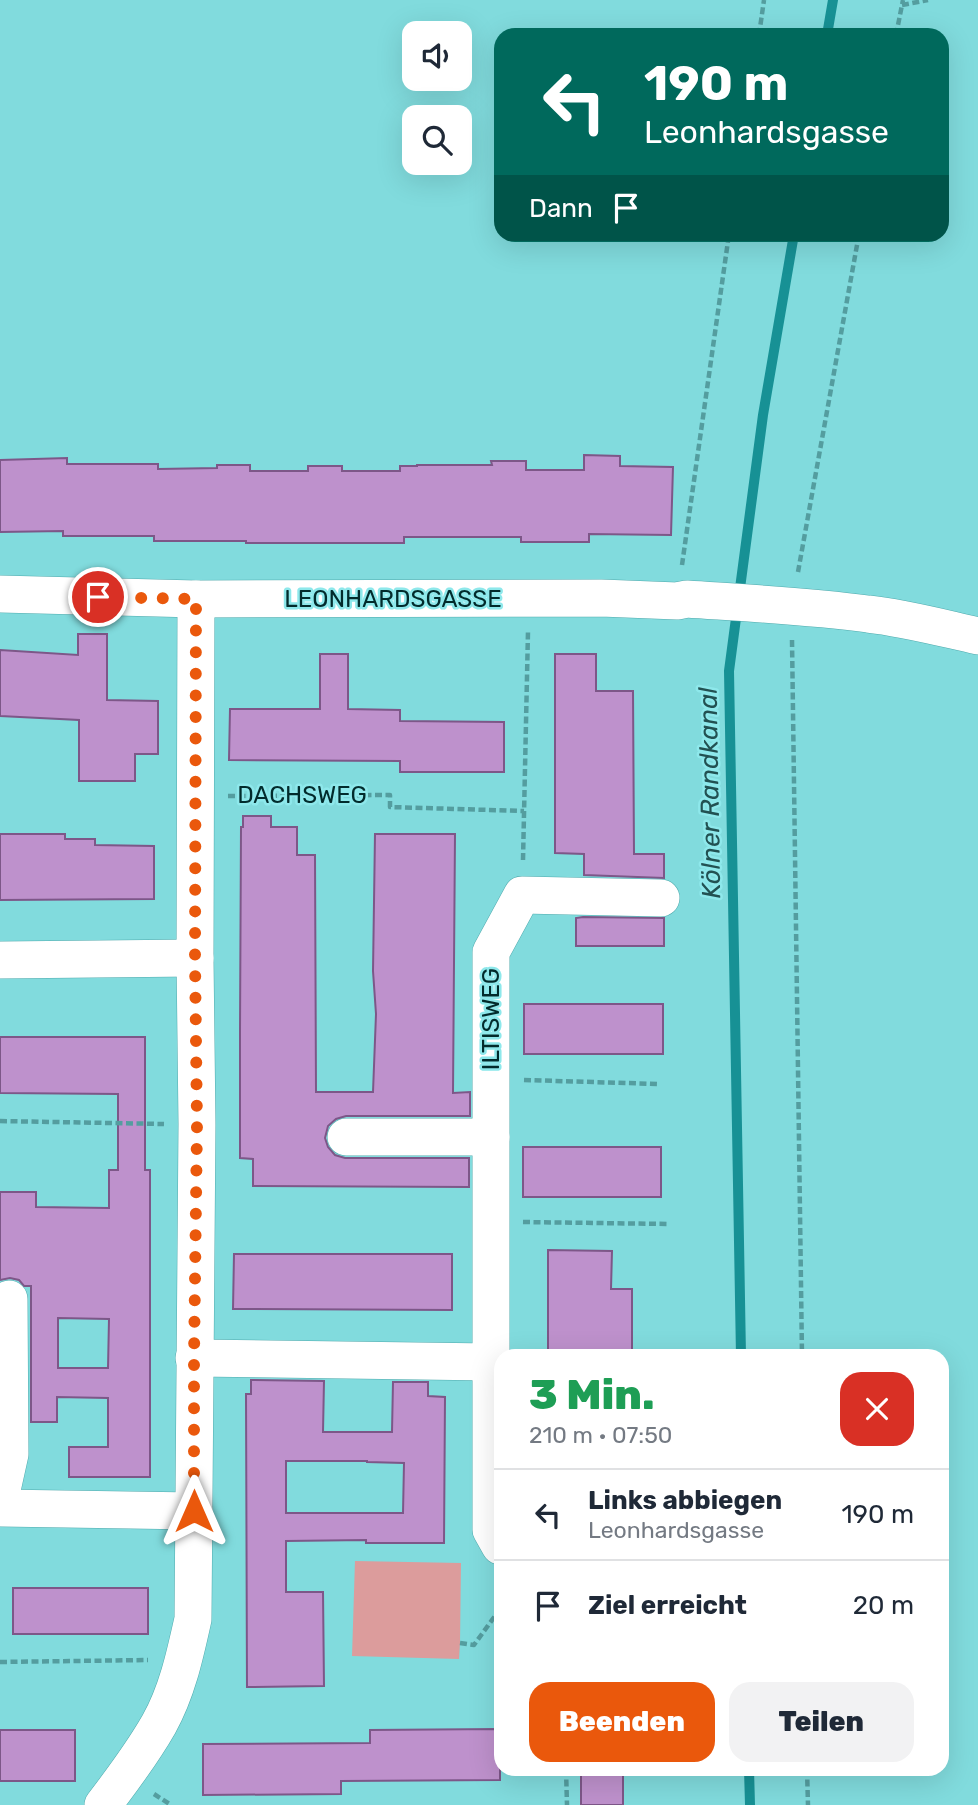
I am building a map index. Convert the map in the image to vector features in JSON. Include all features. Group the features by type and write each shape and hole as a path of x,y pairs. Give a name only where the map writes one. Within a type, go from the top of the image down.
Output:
{"street":[{"name":"LEONHARDSGASSE","path":"0,594 196,599 682,600 869,614 978,636"},
{"path":"103,1805 160,1722 184,1660 193,1619 197,1124 196,599"},
{"path":"522,895 661,898"},
{"name":"ILTISWEG","path":"494,1535 491,1530 491,952 522,895"},
{"path":"0,960 195,958"},
{"path":"346,1137 491,1137"},
{"path":"0,1499 9,1454 9,1298"},
{"path":"194,1358 491,1362"},
{"path":"0,1508 194,1511"}],"path":[{"path":"760,28 764,0"},
{"path":"897,28 902,3 928,0"},
{"path":"682,600 728,242"},
{"path":"802,1349 792,640 789,606 858,242"},
{"path":"522,895 529,599"},
{"name":"DACHSWEG","path":"195,796 390,795 390,807 524,811"},
{"path":"491,1079 659,1084"},
{"path":"0,1121 197,1124"},
{"path":"491,1221 669,1224"},
{"path":"460,1643 474,1645 494,1617"},
{"path":"0,1662 184,1660"},
{"path":"566,1776 567,1805"},
{"path":"807,1776 808,1805"}],"shaded area":[{"path":"355,1561 461,1563 459,1659 352,1656"}],"building":[{"path":"584,455 620,456 620,466 673,467 671,535 589,534 589,542 521,542 521,537 404,537 404,543 246,543 154,541 154,536 63,536 63,531 0,532 0,460 67,458 67,464 158,464 158,469 250,465 250,471 308,471 308,466 342,466 342,471 400,471 400,466 492,465 491,461 526,461 526,470 584,470"},
{"path":"78,634 107,634 107,700 158,701 158,754 135,754 135,781 79,781 79,720 0,716 0,650 78,655"},
{"path":"320,654 348,654 348,709 400,710 400,721 504,722 504,772 400,772 400,761 229,760 230,709 320,709"},
{"path":"555,654 596,654 596,691 633,691 634,854 664,854 664,878 584,875 584,854 555,853"},
{"path":"243,816 271,816 271,827 297,827 297,855 315,855 316,1092 373,1092 376,1014 373,971 375,834 455,834 453,1093 470,1092 470,1116 346,1116 336,1119 328,1126 325,1138 335,1155 345,1158 469,1158 469,1187 253,1186 253,1159 240,1158"},
{"path":"0,834 65,834 65,839 95,839 95,845 154,846 154,899 0,900"},
{"path":"576,918 664,918 664,946 576,946"},
{"path":"524,1004 663,1004 663,1054 524,1054"},
{"path":"0,1037 145,1037 145,1170 150,1170 150,1477 69,1477 69,1447 108,1447 108,1398 57,1397 57,1422 31,1422 31,1286 24,1286 19,1280 10,1278 0,1280 0,1192 36,1192 36,1207 109,1208 109,1170 118,1170 118,1094 0,1093","holes":["58,1318 109,1319 108,1368 58,1368"]},
{"path":"523,1147 661,1147 661,1197 523,1197"},
{"path":"548,1250 612,1251 611,1289 632,1289 632,1349 548,1349"},
{"path":"234,1254 452,1254 452,1310 233,1309"},
{"path":"251,1380 324,1381 323,1432 392,1432 393,1382 428,1382 428,1396 445,1397 444,1543 286,1541 286,1592 323,1592 324,1686 247,1687 246,1394 251,1394","holes":["286,1461 404,1463 403,1513 286,1513"]},
{"path":"13,1588 148,1588 148,1634 13,1634"},
{"path":"494,1729 494,1776 500,1776 500,1780 341,1781 341,1794 203,1795 203,1744 370,1743 370,1730"},
{"path":"0,1730 75,1730 75,1781 0,1781"},
{"path":"581,1776 623,1776 623,1805 581,1805"}],"waterway":[{"name":"Kölner Randkanal","path":"828,28 833,0"},
{"name":"Kölner Randkanal","path":"741,1349 729,671 763,415 793,242"},
{"name":"Kölner Randkanal","path":"749,1776 750,1805"}],"route":[{"path":"98,597 196,599 197,1124 194,1511"}]}
